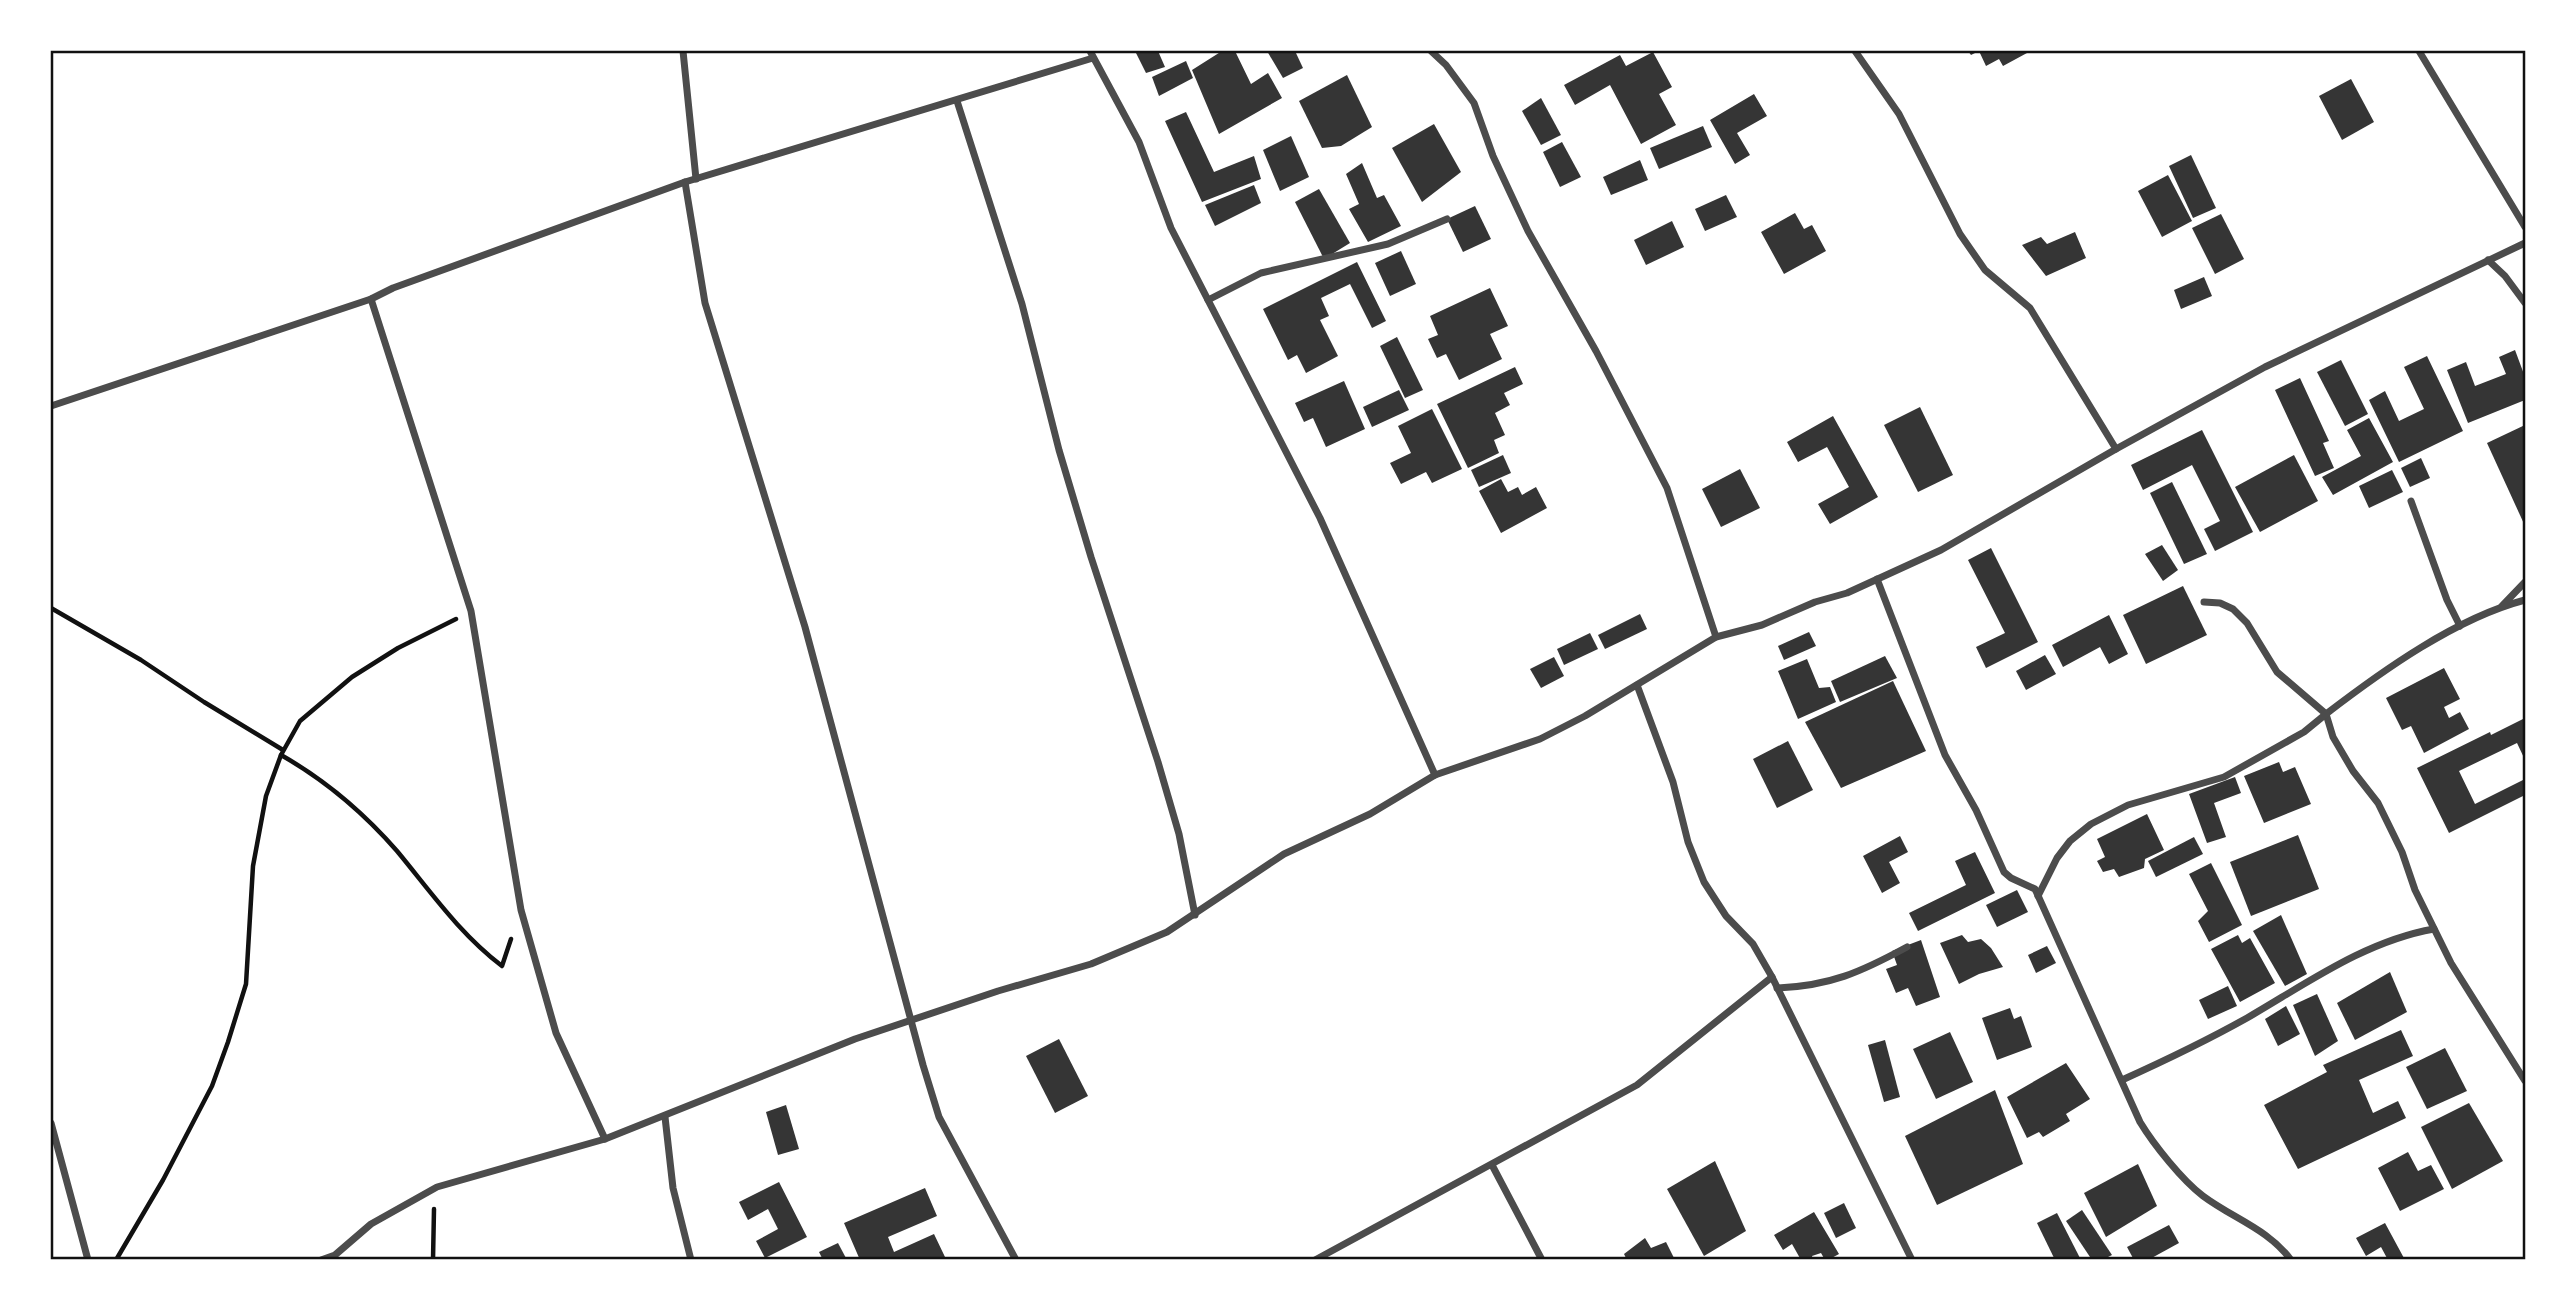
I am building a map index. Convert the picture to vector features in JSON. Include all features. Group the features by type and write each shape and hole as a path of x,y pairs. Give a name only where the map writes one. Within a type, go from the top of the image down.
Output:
{"street":[{"path":"683,51 696,179"},
{"path":"1431,51 1446,65 1475,103 1493,156 1528,231 1596,351 1667,488 1716,636"},
{"path":"1855,51 1899,114 1960,234 1985,270 2030,308 2116,449"},
{"path":"2419,51 2525,227"},
{"path":"51,406 371,299 393,288 685,182 957,101 1091,55 1139,142 1171,228 1320,518 1435,775"},
{"path":"957,101 1022,304 1059,450 1091,557 1158,762 1179,834 1195,915"},
{"path":"685,182 705,303 805,627 910,1019 939,1116 1016,1260"},
{"path":"1208,300 1261,273 1388,244 1447,219"},
{"path":"321,1260 335,1255 371,1224 437,1187 605,1139 910,1019 934,1014 998,991 1091,964 1167,932 1284,855 1370,814 1435,775 1540,739 1585,716 1716,636 1762,625 1941,550 2265,367 2525,243"},
{"path":"2488,260 2505,276 2525,303"},
{"path":"371,299 471,611 522,910 556,1034 605,1139"},
{"path":"2411,501 2447,600 2460,626"},
{"path":"1877,579 1945,755 1976,810 1997,859 2011,878 2035,889 2140,1122 2155,1146 2203,1196 2272,1239 2291,1260"},
{"path":"2502,606 2525,582"},
{"path":"2038,895 2057,858 2070,841 2091,824 2128,805 2224,777 2304,732 2368,682 2460,626 2502,606 2525,600"},
{"path":"2204,602 2220,603 2233,609 2247,623 2277,672 2326,714 2333,737 2353,771 2378,803 2402,852 2415,890 2451,963 2525,1081"},
{"path":"1637,685 1672,782 1688,842 1704,882 1726,916 1753,944 1772,977 1912,1260"},
{"path":"2122,1080 2214,1036 2384,942 2406,933 2434,929"},
{"path":"1777,988 1835,981 1907,947"},
{"path":"1315,1260 1637,1085 1772,977"},
{"path":"665,1117 673,1188 691,1260"},
{"path":"51,1123 88,1260"},
{"path":"1492,1165 1542,1260"}],"path":[{"path":"51,608 141,660 313,773 354,806 396,850 476,946 502,966 522,910"},
{"path":"117,1260 212,1086 232,1031 246,984 253,866 266,796 282,752 300,721 352,677 398,648 471,611"},
{"path":"433,1260 432,1224 437,1187"}],"building":[{"path":"1135,51 1158,51 1165,67 1146,73"},
{"path":"1222,51 1235,51 1251,84 1268,73 1282,98 1219,134 1192,70"},
{"path":"1267,51 1295,51 1303,68 1283,78"},
{"path":"1979,51 2027,53 2003,66 1999,59 1986,66"},
{"path":"1653,52 1672,87 1659,94 1676,125 1641,144 1610,85 1575,105 1564,85 1620,55 1626,66"},
{"path":"1186,61 1193,78 1159,96 1152,77"},
{"path":"1347,75 1372,127 1341,146 1322,148 1299,101"},
{"path":"2351,79 2374,122 2342,140 2319,96"},
{"path":"1754,94 1767,116 1737,133 1750,155 1735,164 1710,120"},
{"path":"1541,98 1561,135 1541,145 1522,111"},
{"path":"1186,112 1214,172 1254,156 1261,179 1202,202 1165,121"},
{"path":"1434,124 1461,172 1422,202 1392,148"},
{"path":"1703,126 1712,147 1659,169 1650,148"},
{"path":"1291,136 1309,177 1280,191 1263,150"},
{"path":"1562,142 1581,177 1560,187 1543,152"},
{"path":"2191,155 2216,208 2193,218 2169,166"},
{"path":"1640,160 1648,180 1611,195 1603,177"},
{"path":"1362,163 1377,198 1384,195 1401,226 1368,242 1349,209 1359,204 1346,174"},
{"path":"2168,175 2192,221 2162,237 2138,191"},
{"path":"1254,185 1261,203 1215,226 1205,205"},
{"path":"1319,189 1350,243 1324,259 1295,202"},
{"path":"1726,195 1737,217 1705,231 1695,209"},
{"path":"1475,206 1491,239 1463,252 1447,219"},
{"path":"1795,213 1804,229 1812,225 1826,251 1784,274 1761,232"},
{"path":"2221,214 2244,259 2215,274 2192,228"},
{"path":"1672,221 1684,247 1646,265 1634,240"},
{"path":"2075,232 2086,258 2046,276 2022,245 2041,237 2047,244"},
{"path":"1401,251 1416,284 1390,296 1375,263"},
{"path":"1357,262 1386,321 1372,328 1350,284 1321,298 1329,316 1320,320 1338,356 1306,373 1297,355 1288,360 1263,309"},
{"path":"2204,277 2212,296 2181,309 2174,290"},
{"path":"1490,288 1508,326 1490,334 1502,359 1459,380 1446,354 1437,358 1428,339 1438,335 1430,316"},
{"path":"1397,337 1423,390 1405,398 1380,346"},
{"path":"2515,350 2525,377 2525,400 2468,423 2447,370 2466,362 2475,386 2506,374 2499,357"},
{"path":"2427,356 2463,431 2399,462 2369,400 2385,391 2399,421 2424,409 2404,367"},
{"path":"2341,360 2368,414 2345,426 2317,372"},
{"path":"1515,367 1523,384 1504,393 1510,405 1495,413 1505,435 1494,440 1499,453 1468,468 1437,404"},
{"path":"2300,378 2329,441 2323,443 2334,468 2315,476 2275,390"},
{"path":"1344,381 1365,429 1326,447 1313,418 1304,422 1295,403"},
{"path":"1399,390 1409,410 1372,427 1363,407"},
{"path":"1920,407 1953,475 1918,492 1884,425"},
{"path":"1432,409 1462,469 1432,483 1426,472 1401,484 1390,463 1411,453 1398,426"},
{"path":"1833,416 1878,497 1830,524 1818,504 1849,487 1827,447 1798,462 1787,442"},
{"path":"2369,418 2393,462 2333,495 2322,477 2361,456 2347,430"},
{"path":"2525,425 2525,526 2487,443"},
{"path":"2202,430 2253,532 2215,551 2204,529 2220,521 2192,465 2143,490 2131,465"},
{"path":"1503,455 1511,473 1479,487 1471,470"},
{"path":"2294,455 2318,501 2260,532 2235,487"},
{"path":"2421,458 2430,478 2410,487 2401,468"},
{"path":"1740,469 1760,508 1721,527 1702,489"},
{"path":"2392,470 2403,492 2369,508 2359,486"},
{"path":"1501,479 1508,492 1518,487 1522,495 1536,487 1547,508 1501,533 1479,491"},
{"path":"2172,482 2207,554 2184,564 2150,493"},
{"path":"2162,545 2178,570 2163,581 2145,554"},
{"path":"1991,548 2038,642 1986,668 1976,647 2005,633 1968,560"},
{"path":"2183,586 2207,635 2146,664 2123,615"},
{"path":"1640,614 1647,629 1605,649 1598,635"},
{"path":"2109,615 2128,654 2109,664 2100,647 2063,667 2052,645"},
{"path":"1809,632 1816,646 1784,660 1778,646"},
{"path":"1590,633 1598,649 1564,665 1557,649"},
{"path":"2045,655 2056,674 2026,690 2016,671"},
{"path":"1885,656 1897,678 1840,702 1831,681"},
{"path":"1554,657 1564,676 1541,688 1530,669"},
{"path":"1807,659 1819,688 1830,687 1836,702 1798,719 1778,671"},
{"path":"2444,668 2460,699 2444,707 2449,718 2460,712 2469,729 2424,753 2411,726 2402,730 2386,698"},
{"path":"1893,681 1926,751 1841,788 1805,722"},
{"path":"2525,718 2525,760 2517,743 2459,771 2475,804 2525,779 2525,795 2449,833 2417,768"},
{"path":"1788,741 1813,790 1777,808 1753,759"},
{"path":"2279,762 2283,772 2295,767 2311,804 2264,823 2244,776"},
{"path":"2235,777 2241,793 2214,803 2226,837 2207,843 2189,794"},
{"path":"2147,814 2164,850 2145,859 2144,868 2119,877 2114,869 2103,872 2097,861 2105,857 2097,839"},
{"path":"2298,835 2319,889 2251,916 2230,862"},
{"path":"1900,836 1908,852 1889,862 1900,883 1882,893 1863,856"},
{"path":"2194,837 2203,854 2156,877 2148,861"},
{"path":"1975,852 1995,893 1918,931 1909,913 1966,885 1955,861"},
{"path":"2211,863 2242,925 2209,942 2198,921 2208,911 2189,874"},
{"path":"2017,890 2028,912 1997,927 1986,905"},
{"path":"2281,915 2307,974 2285,986 2253,931"},
{"path":"1962,935 1968,942 1981,939 1991,948 2003,967 1979,974 1959,984 1940,943"},
{"path":"2238,935 2242,943 2250,938 2275,983 2240,1002 2211,949"},
{"path":"1921,940 1940,997 1916,1006 1908,988 1896,993 1886,969 1897,965 1892,951"},
{"path":"2047,946 2056,963 2036,973 2028,955"},
{"path":"2390,972 2407,1012 2355,1040 2337,1003"},
{"path":"2228,986 2237,1006 2208,1019 2199,1000"},
{"path":"2317,994 2338,1041 2315,1056 2293,1005"},
{"path":"2286,1006 2300,1034 2278,1046 2265,1019"},
{"path":"2010,1008 2014,1019 2021,1016 2032,1047 1997,1060 1982,1018"},
{"path":"2401,1030 2413,1056 2359,1080 2373,1113 2398,1101 2406,1118 2298,1169 2264,1105 2327,1072 2323,1065"},
{"path":"1950,1032 1973,1082 1936,1099 1913,1049"},
{"path":"1059,1039 1088,1096 1055,1113 1026,1056"},
{"path":"1885,1040 1900,1097 1884,1102 1868,1045"},
{"path":"2445,1048 2467,1091 2427,1109 2406,1067"},
{"path":"2066,1063 2090,1099 2066,1114 2070,1121 2043,1137 2039,1132 2027,1138 2007,1097"},
{"path":"1995,1090 2023,1164 1937,1205 1905,1136"},
{"path":"2469,1103 2503,1161 2452,1189 2421,1127"},
{"path":"786,1105 799,1149 778,1155 766,1112"},
{"path":"2408,1152 2418,1171 2431,1165 2444,1189 2400,1211 2378,1168"},
{"path":"1715,1161 1746,1231 1704,1256 1667,1189"},
{"path":"2138,1164 2157,1206 2106,1237 2084,1193"},
{"path":"779,1182 807,1237 765,1258 756,1241 778,1229 768,1209 748,1220 739,1202"},
{"path":"925,1188 937,1216 888,1237 894,1252 934,1234 945,1257 938,1260 860,1260 844,1223"},
{"path":"1844,1203 1856,1228 1836,1238 1824,1213"},
{"path":"2082,1210 2112,1255 2102,1260 2092,1260 2066,1221"},
{"path":"1814,1212 1839,1254 1828,1260 1825,1260 1821,1253 1812,1256 1813,1260 1801,1260 1792,1244 1783,1250 1774,1235"},
{"path":"2057,1213 2081,1260 2055,1260 2037,1223"},
{"path":"2385,1223 2405,1260 2388,1260 2381,1247 2366,1256 2356,1238"},
{"path":"2169,1225 2179,1243 2148,1260 2134,1260 2127,1247"},
{"path":"1645,1238 1651,1248 1666,1242 1675,1260 1627,1260 1624,1254"},
{"path":"838,1243 847,1260 823,1260 819,1252"}]}
